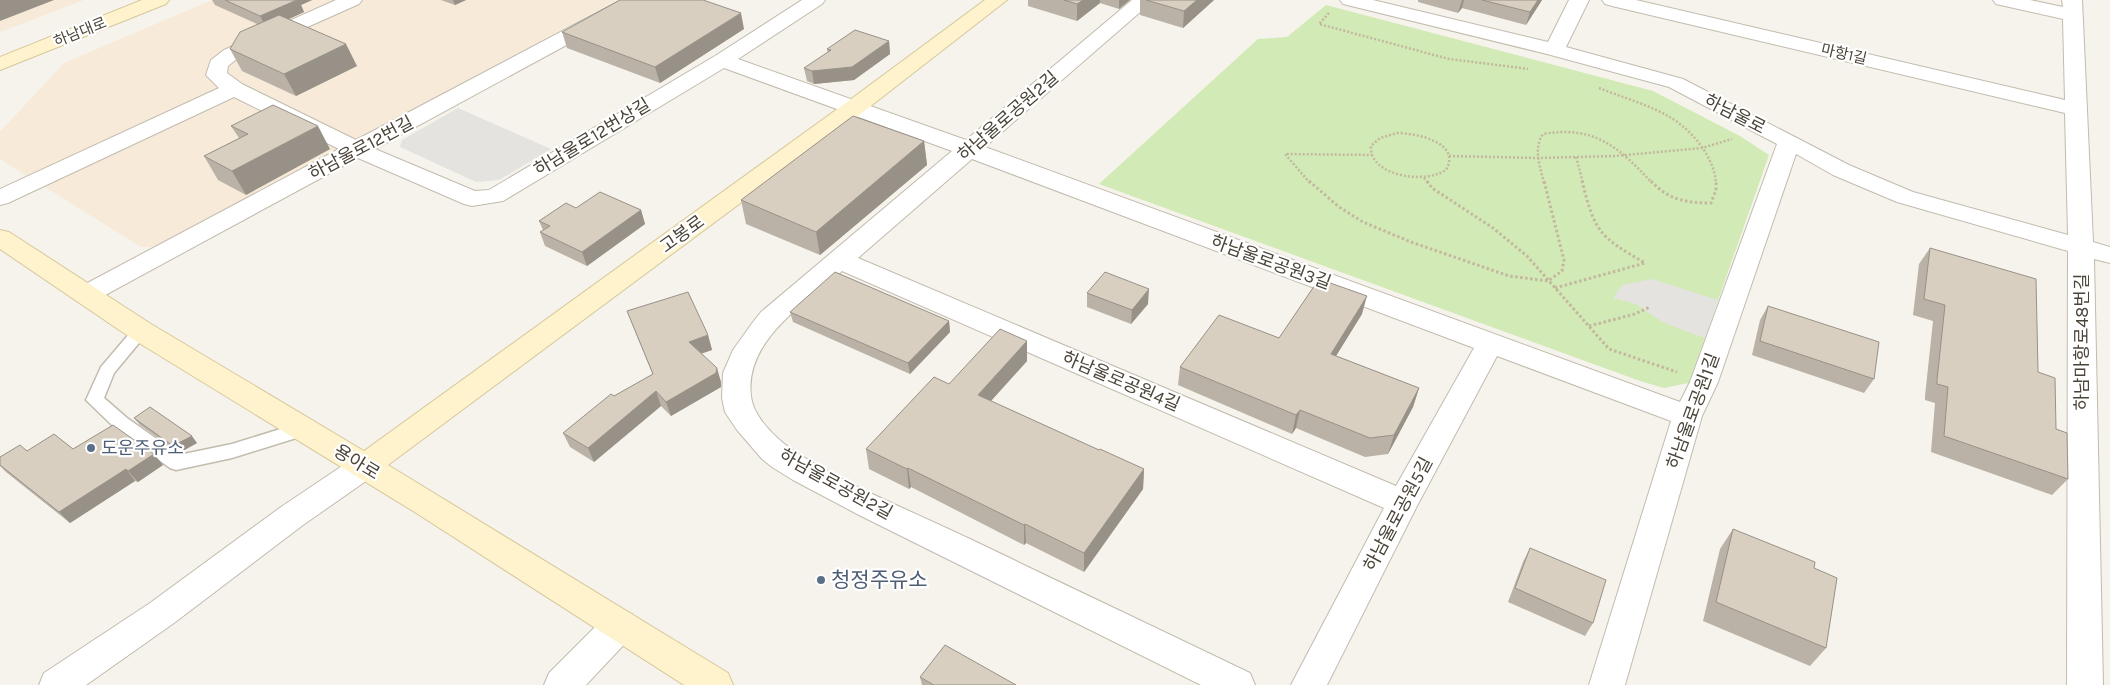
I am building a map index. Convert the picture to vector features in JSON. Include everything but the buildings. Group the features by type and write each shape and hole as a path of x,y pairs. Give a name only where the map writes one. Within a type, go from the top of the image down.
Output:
{"main road":[{"name":"하남대로","path":"0,64 159,0"},
{"name":"고봉로","path":"366,466 855,107 997,0"},
{"path":"0,48 106,22"},
{"path":"0,84 106,22"},
{"name":"용아로","path":"0,238 141,331 366,466 715,685"}],"street":[{"name":"하남울로12번상길","path":"352,0 222,59 218,64 216,75 234,89 358,150 472,199 495,196 722,60 815,0"},
{"name":"하남울로12번길","path":"87,294 634,0"},
{"name":"하남울로공원2길","path":"1144,0 771,318 753,339 741,360 734,386 740,414 760,438 781,458 849,495 1236,685"},
{"name":"하남울로","path":"1350,0 1554,50 1676,83 1841,170 1905,197 2110,255"},
{"path":"1554,50 1579,0"},
{"name":"마항1길","path":"1612,0 2075,108"},
{"path":"2002,0 2072,8"},
{"name":"하남마항로48번길","path":"2072,8 2081,247 2085,685"},
{"name":"하남울로공원3길","path":"722,60 855,107 1687,416"},
{"path":"0,198 234,89"},
{"name":"하남울로공원1길","path":"1607,685 1687,416 1704,382 1789,141"},
{"name":"하남울로공원4길","path":"840,260 1403,502"},
{"name":"하남울로공원5길","path":"1309,685 1403,502 1490,344"},
{"path":"57,685 162,613 292,516 366,466"},
{"path":"562,685 620,625"}],"lane":[{"path":"141,331 107,371 95,400 176,463 232,451 303,429"}],"path":[{"path":"1330,12 1319,24 1449,60 1536,70"},
{"path":"1372,155 1285,154 1309,182 1339,208 1363,222 1411,242 1509,276 1548,281 1562,271 1564,260 1538,158 1538,142 1543,134 1560,130 1579,130 1600,137 1624,155 1664,194 1687,203 1711,203 1716,190 1715,169 1696,139 1668,116 1592,86"},
{"path":"1449,156 1576,157 1702,148 1740,136 1749,122"},
{"path":"1408,133 1442,145 1449,156 1449,166 1444,172 1424,178 1412,178 1387,171 1378,165 1370,151 1372,144 1378,139 1391,134 1408,133"},
{"path":"1555,288 1645,263 1599,232 1591,212 1576,157"},
{"path":"1424,178 1432,188 1493,228 1527,256 1609,349 1704,382"},
{"path":"1589,326 1635,314 1650,307"}],"shaded area":[{"path":"0,0 84,0 0,32"},
{"path":"212,0 617,0 155,247 141,247 0,159 0,132 64,63"},
{"path":"458,108 551,149 499,180 476,182 400,147 402,140"},
{"path":"1652,279 1718,300 1705,338 1664,323 1636,304 1613,298 1622,285"}],"green space":[{"path":"1326,5 1653,91 1740,136 1769,155 1689,383 1664,388 1640,381 1099,184 1258,39 1287,37"}],"place":[{"name":"도운주유소","path":"91,448"},
{"name":"청정주유소","path":"821,580"}]}
